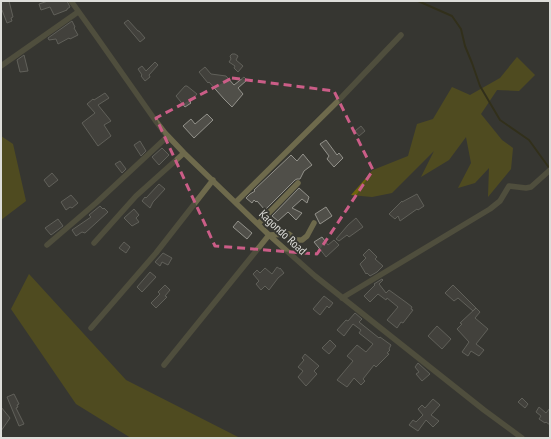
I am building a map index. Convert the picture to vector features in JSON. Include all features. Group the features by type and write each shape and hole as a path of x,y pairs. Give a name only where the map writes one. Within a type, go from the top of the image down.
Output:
{"street":[{"name":"Kagondo Road","path":"71,1 155,120 184,153 269,235 315,276 484,410 522,438"},
{"path":"1,66 78,12"},
{"path":"236,202 339,100 401,35"},
{"path":"47,245 96,203 168,136"},
{"path":"94,242 136,196 184,153"},
{"path":"342,298 490,209 500,201 509,186 526,188 531,187 550,170"},
{"path":"91,328 156,253 213,180"},
{"path":"258,224 298,183"},
{"path":"164,365 269,235 289,234 296,240 302,240 307,236 314,223"}],"highlighted area":[{"path":"232,78 334,91 373,170 317,254 215,246 156,118"}],"shaded area":[{"path":"517,57 535,75 519,91 497,90 481,114 502,140 513,148 511,169 488,197 489,168 475,183 458,188 471,163 466,137 449,160 421,177 434,151 392,193 372,197 351,195 373,170 408,156 417,124 433,119 452,87 470,95 500,78"},
{"path":"1,136 13,144 26,201 1,220"},
{"path":"29,274 126,380 240,438 131,438 76,404 11,309"}],"building":[{"path":"1,1 9,1 13,17 11,18 12,21 7,23 1,10"},
{"path":"48,1 67,1 70,7 67,10 54,15 50,7 41,10 39,4"},
{"path":"128,20 145,38 140,42 124,23"},
{"path":"72,21 78,35 58,44 56,39 49,40 48,38"},
{"path":"232,54 238,56 236,60 243,66 238,72 234,68 235,66 229,62"},
{"path":"24,55 28,71 20,72 17,60"},
{"path":"155,62 158,65 149,75 150,77 145,81 138,69 142,66 146,71"},
{"path":"205,67 211,74 226,76 234,85 244,77 247,80 238,88 243,94 232,107 199,72"},
{"path":"185,86 197,94 190,102 191,103 185,107 176,96"},
{"path":"105,93 109,98 98,105 111,121 104,125 111,136 98,146 82,123 95,113 87,104"},
{"path":"207,114 213,120 194,138 183,126 191,119 195,124"},
{"path":"361,126 365,131 359,136 355,131"},
{"path":"326,140 337,155 339,153 343,158 334,167 327,159 329,156 320,144"},
{"path":"140,141 146,151 141,156 134,145"},
{"path":"162,148 169,155 159,165 152,157"},
{"path":"303,154 312,165 304,171 300,179 295,180 265,210 257,201 256,202 254,200 252,203 246,198 291,155 297,161"},
{"path":"120,161 126,169 122,173 115,164"},
{"path":"52,173 58,180 49,187 44,180"},
{"path":"159,184 165,189 153,202 150,208 142,201"},
{"path":"299,188 309,197 307,203 302,199 292,208 302,213 296,220 288,212 278,221 272,216"},
{"path":"417,194 424,206 400,221 398,216 395,219 389,214 402,201"},
{"path":"71,195 78,203 72,208 70,207 66,210 61,202"},
{"path":"100,206 108,212 85,233 82,232 76,236 72,230 91,217 89,215"},
{"path":"326,207 332,216 320,224 315,214"},
{"path":"134,209 139,215 136,218 139,222 132,226 124,218"},
{"path":"356,218 363,227 349,237 347,235 339,241 336,239 348,225"},
{"path":"58,219 63,226 51,235 45,228"},
{"path":"238,221 252,233 247,239 233,227"},
{"path":"322,237 328,245 334,240 339,245 326,257 314,242"},
{"path":"124,242 130,247 126,253 119,248"},
{"path":"369,249 377,257 375,259 383,266 370,276 367,273 366,274 360,264 366,258 363,255"},
{"path":"163,253 172,258 168,265 162,262 160,266 155,262"},
{"path":"277,267 284,273 269,290 265,286 261,290 256,284 259,281 253,274 257,270 260,273 265,268 272,274"},
{"path":"150,272 156,277 142,292 137,287"},
{"path":"382,279 383,280 379,284 386,293 389,290 412,307 411,309 413,310 397,328 387,320 398,307 387,298 386,300 378,294 370,302 364,296 375,285 374,284"},
{"path":"165,285 170,290 165,296 167,297 156,308 151,303 160,294 158,292"},
{"path":"453,285 476,308 473,311 458,298 454,301 445,293"},
{"path":"324,296 333,303 329,308 327,306 320,315 313,309"},
{"path":"476,308 480,312 475,318 488,329 476,344 484,350 479,356 471,351 468,356 462,352 469,342 457,329 462,324 460,323"},
{"path":"355,313 362,319 359,322 379,338 380,337 391,345 390,350 387,353 389,354 376,367 374,365 363,379 365,381 361,385 354,378 347,387 337,380 353,361 347,356 357,345 366,352 373,344 359,333 361,330 353,324 344,336 337,330"},
{"path":"437,326 451,339 442,349 428,336"},
{"path":"330,340 336,346 329,354 322,348"},
{"path":"305,354 319,366 314,371 317,374 306,386 298,377 303,371 298,367 304,360 302,358"},
{"path":"418,363 430,374 422,381 416,374 419,372 415,367"},
{"path":"14,394 19,404 16,408 24,424 19,426 7,397"},
{"path":"522,398 528,404 525,408 518,402"},
{"path":"433,399 440,405 431,415 439,421 433,427 426,420 418,431 409,425 413,420 416,422 423,415 418,409 422,405 425,408"},
{"path":"1,407 10,418 1,431"},
{"path":"539,407 546,413 550,408 550,425 539,419 541,416 536,412"}],"waterway":[{"path":"418,1 452,16 461,29 465,46 480,86 500,120 529,140 550,169"}]}
